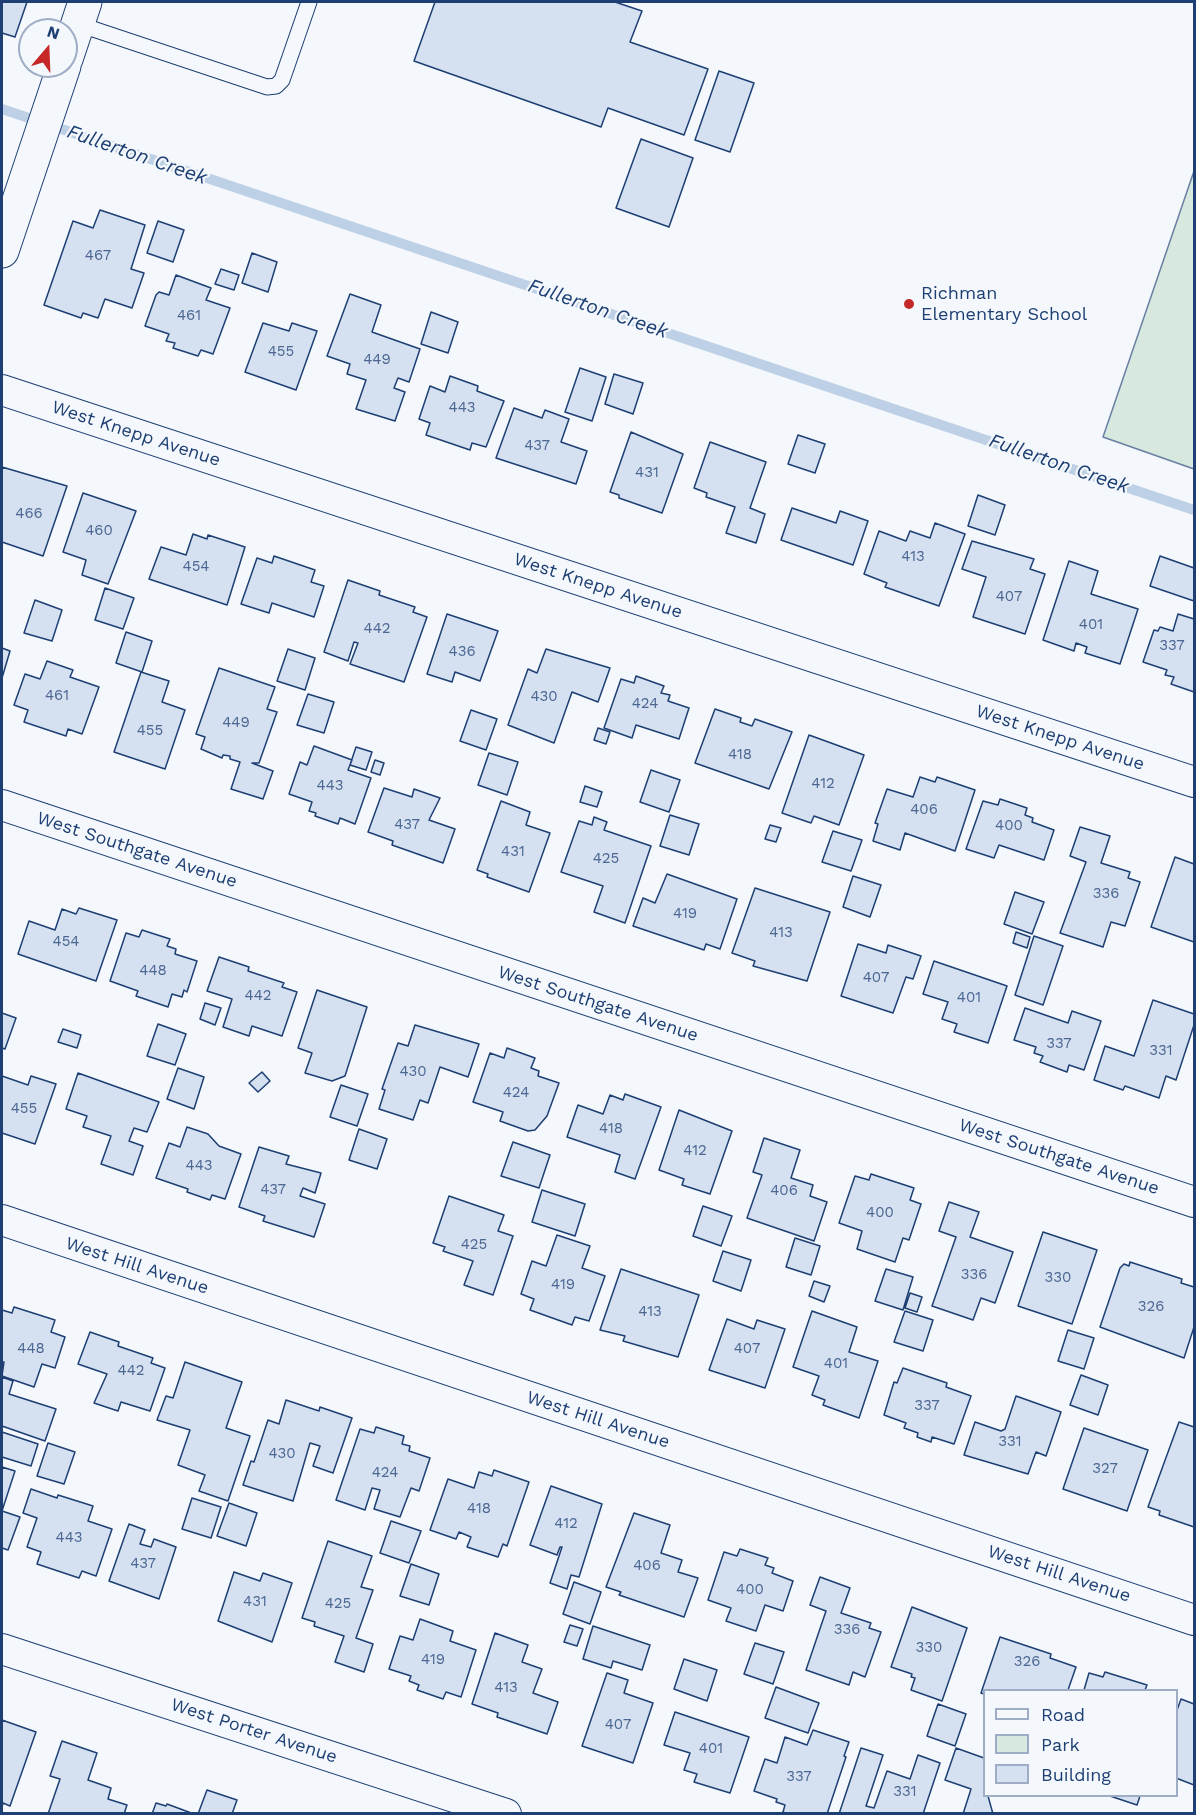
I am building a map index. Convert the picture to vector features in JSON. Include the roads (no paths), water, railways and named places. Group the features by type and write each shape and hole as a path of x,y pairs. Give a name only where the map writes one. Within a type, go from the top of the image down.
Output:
{"street":[{"path":"2,251 59,80"},
{"name":"West Knepp Avenue","path":"2,390 1194,782"},
{"name":"West Southgate Avenue","path":"2,805 1194,1202"},
{"name":"West Hill Avenue","path":"2,1221 1194,1620"},
{"name":"West Porter Avenue","path":"2,1649 506,1814"}],"lane":[{"path":"82,13 267,87 276,86 282,80 309,2"}],"waterway":[{"name":"Fullerton Creek","path":"2,109 1194,510"}],"place":[{"name":"Richman Elementary School","path":"909,304"}]}
